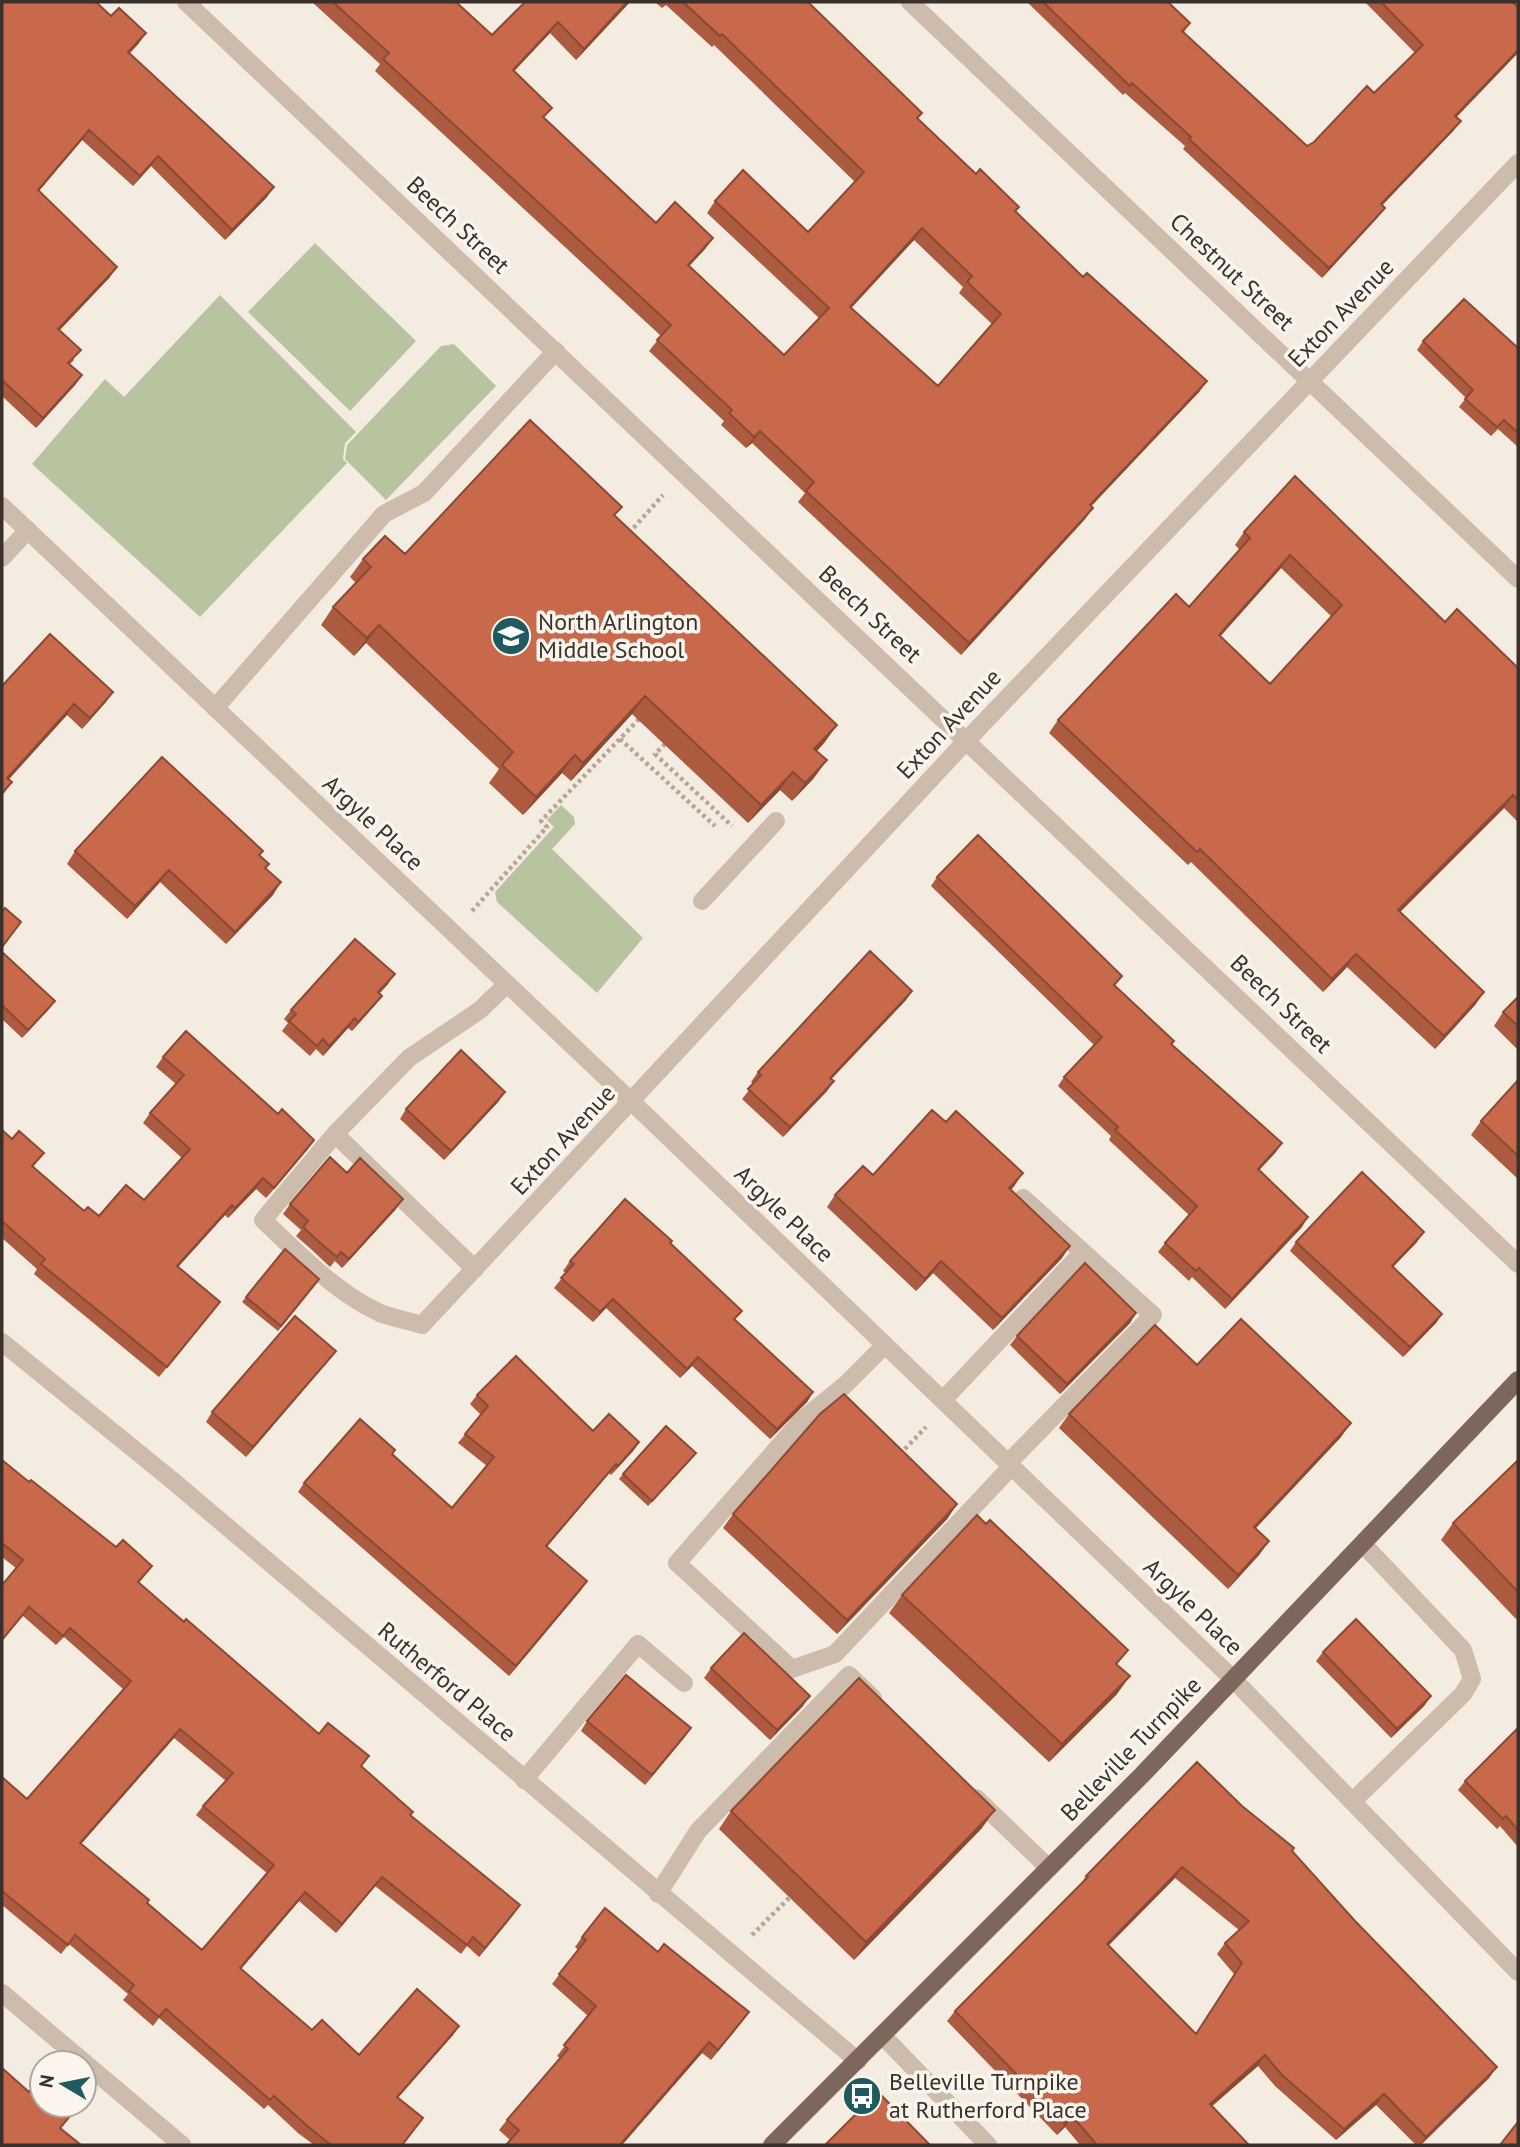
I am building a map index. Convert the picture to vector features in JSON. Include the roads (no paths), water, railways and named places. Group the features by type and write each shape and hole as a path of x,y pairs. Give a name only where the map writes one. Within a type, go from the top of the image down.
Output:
{"main road":[{"name":"Belleville Turnpike","path":"772,2145 858,2062 1234,1680 1518,1380"}],"street":[{"name":"Beech Street","path":"186,2 968,740 1518,1264"},
{"name":"Chestnut Street","path":"910,2 1518,579"},
{"name":"Exton Avenue","path":"335,1135 263,1220 321,1275 366,1306 422,1325 968,740 1518,163"},
{"path":"215,708 384,514 424,493 556,351"},
{"name":"Argyle Place","path":"2,506 632,1102 1234,1680 1354,1800 1518,1972"},
{"path":"2,558 28,530"},
{"path":"702,901 776,821"},
{"path":"475,1269 335,1135 409,1058 464,1022 507,984"},
{"path":"885,1345 845,1385 802,1420 677,1563 792,1669 835,1654 1153,1315 1023,1198"},
{"path":"945,1402 1083,1252"},
{"name":"Rutherford Place","path":"2,1342 184,1490 858,2062"},
{"path":"1354,1800 1462,1694 1472,1679 1462,1650 1363,1544"},
{"path":"524,1780 638,1644 684,1683"},
{"path":"659,1894 698,1831 849,1675 889,1714"},
{"path":"959,1781 1049,1868"},
{"path":"2,1993 182,2145"},
{"path":"882,2035 988,2145"}],"place":[{"name":"North Arlington Middle School","path":"511,636"},
{"name":"Belleville Turnpike at Rutherford Place","path":"862,2096"}]}
